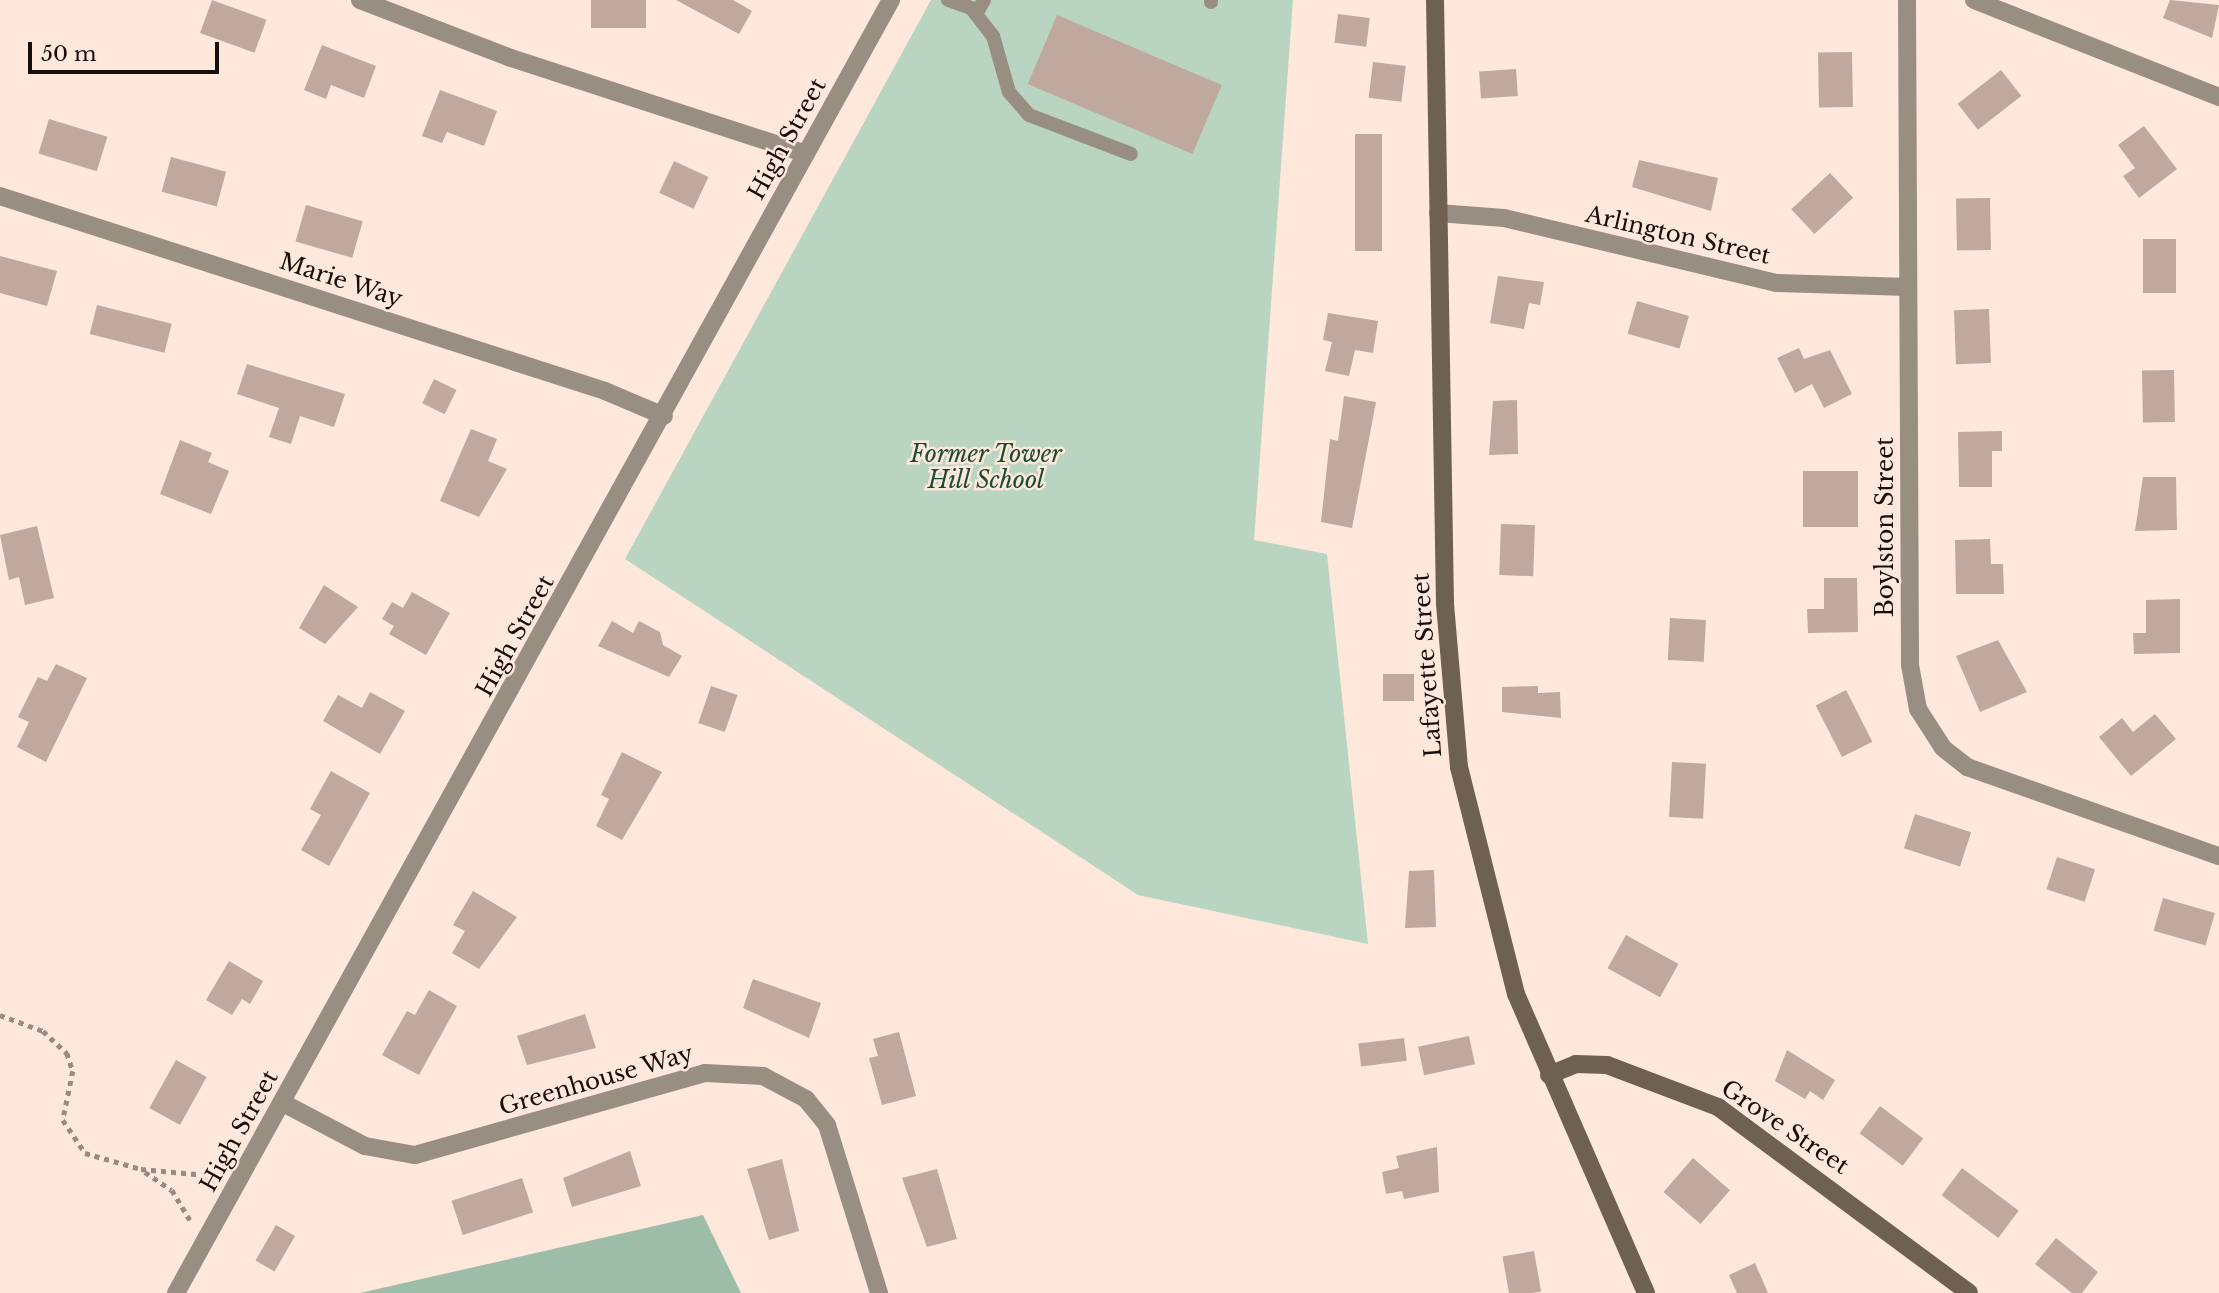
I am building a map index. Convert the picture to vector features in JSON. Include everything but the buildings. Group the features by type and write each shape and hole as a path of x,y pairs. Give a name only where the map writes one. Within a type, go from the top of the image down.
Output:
{"main road":[{"name":"Lafayette Street","path":"1435,0 1444,604 1454,735 1493,920 1549,1075 1646,1293"},
{"name":"Grove Street","path":"1549,1075 1576,1064 1607,1065 1718,1107 1969,1293"}],"street":[{"path":"360,0 521,61 806,154"},
{"name":"High Street","path":"176,1293 664,416 891,0"},
{"name":"Boylston Street","path":"1907,0 1910,665 1923,721 1967,767 2219,856"},
{"path":"1974,0 2219,97"},
{"name":"Marie Way","path":"0,196 605,391 664,416"},
{"name":"Arlington Street","path":"1438,213 1503,218 1766,282 1908,287"},
{"name":"Greenhouse Way","path":"283,1103 365,1146 415,1155 705,1073 763,1076 806,1099 827,1125 879,1293"}],"lane":[{"path":"948,0 976,14 993,36 1009,92 1030,115 1131,154"},
{"path":"976,14 984,0"}],"path":[{"path":"0,1015 43,1031 67,1053 73,1071 63,1120 76,1146 141,1170 242,1175"},
{"path":"141,1170 184,1205 201,1248"}],"green space":[{"name":"Former Tower Hill School","path":"931,0 1293,0 1254,540 1327,554 1368,944 1138,895 625,559"},
{"path":"703,1215 741,1293 360,1293"}]}
